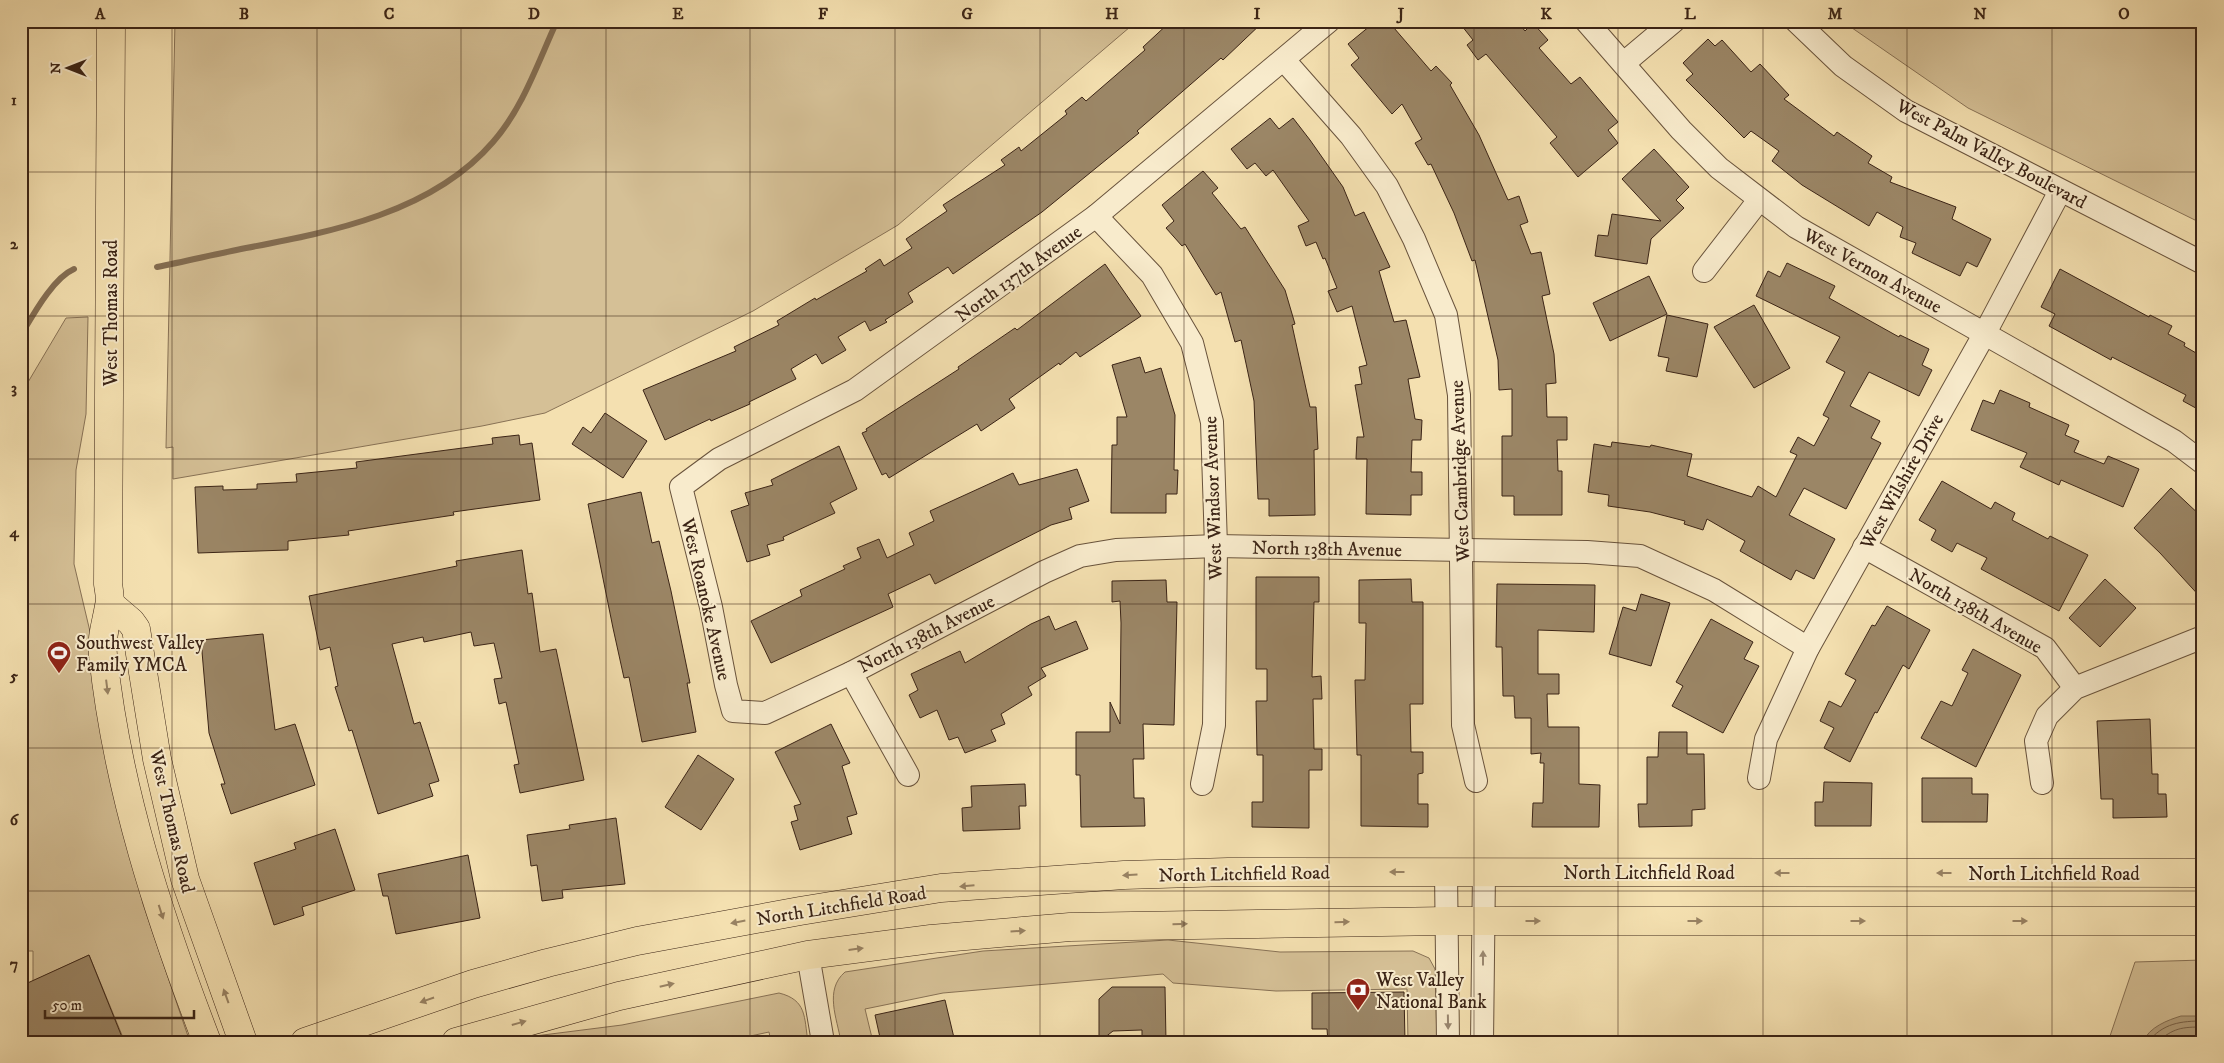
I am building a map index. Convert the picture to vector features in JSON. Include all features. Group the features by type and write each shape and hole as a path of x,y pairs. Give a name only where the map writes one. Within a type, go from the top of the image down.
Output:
{"main road":[{"name":"West Thomas Road","path":"111,21 108,584 110,604 102,634 103,653 110,717 120,768 146,866 171,944 207,1042"},
{"name":"West Thomas Road","path":"110,604 131,622 136,629 157,759 182,870 243,1042"},
{"name":"North Litchfield Road","path":"305,1042 473,984 547,963 637,941 879,896 942,888 1124,875 1228,872 2203,873"},
{"path":"456,1042 619,996 808,956 931,939 1079,926 1446,921 2203,921"}],"street":[{"name":"North 137th Avenue","path":"681,487 719,460 855,390 1096,216 1329,21"},
{"name":"West Vernon Avenue","path":"1586,21 1681,130 1719,168 1796,227 2174,442 2203,463"},
{"path":"1624,63 1674,21"},
{"name":"West Palm Valley Boulevard","path":"1796,21 1843,66 1906,111 2203,263"},
{"name":"West Cambridge Avenue","path":"1284,60 1350,136 1387,186 1414,239 1446,315 1459,395 1463,725 1476,781"},
{"name":"West Wilshire Drive","path":"1759,778 1766,739 1808,648 1985,333 2060,191"},
{"path":"1704,271 1759,200"},
{"name":"West Windsor Avenue","path":"1096,216 1152,275 1192,343 1212,422 1216,546 1214,726 1202,784"},
{"name":"West Roanoke Avenue","path":"681,487 711,607 733,711"},
{"name":"North 138th Avenue","path":"733,711 765,713 851,672 1044,572 1080,556 1116,550 1216,546 1587,552 1640,556 1714,590 1808,648"},
{"name":"North 138th Avenue","path":"1864,547 2045,648 2075,688"},
{"path":"2042,782 2036,741 2047,716 2075,688 2203,637"},
{"name":"North 138th Avenue","path":"851,672 908,775"},
{"path":"1446,872 1448,1042"},
{"path":"1482,1042 1484,872"},
{"path":"808,956 823,1042"}],"shaded area":[{"path":"175,21 1137,21 898,225 753,311 545,413 482,426 173,479 173,447 166,448"},
{"path":"1842,21 2203,21 2203,224 1968,108"},
{"name":"Southwest Valley Family YMCA","path":"88,317 86,414 76,470 74,564 92,640 120,811 143,904 190,1042 122,1042 124,1040 89,955 33,981 33,951 21,951 21,394 66,318"},
{"path":"1168,940 1280,952 1413,951 1429,958 1435,969 1437,1042 1408,1042 1407,989 1276,991 1173,983 1163,974 943,993 865,1009 873,1042 841,1042 833,996 839,979 845,972 983,951"},
{"path":"2203,960 2203,1042 2108,1042 2135,962"},
{"path":"779,993 795,1000 799,1005 804,1017 808,1042 771,1042 769,1032 723,1042 517,1042 535,1036 622,1025"}],"water":[{"path":"2181,1016 2203,1016 2203,1042 2143,1042 2154,1028"}],"building":[{"path":"1171,21 1264,21 1223,60 1221,58 1137,131 1139,133 1042,212 953,274 948,267 908,293 913,302 885,320 887,322 870,331 865,321 838,337 846,350 822,364 816,354 791,369 796,379 749,402 750,404 711,421 710,419 665,440 643,390 736,351 734,347 779,325 777,321 815,298 816,300 867,271 865,269 880,259 884,266 912,248 906,239 947,211 943,205 1005,165 1001,160 1019,147 1021,151 1067,114 1065,111 1082,97 1086,101 1145,50 1143,47"},
{"path":"1376,21 1388,21 1431,71 1436,66 1452,83 1450,85 1479,135 1508,200 1519,196 1528,222 1520,225 1531,254 1541,252 1550,294 1542,296 1554,354 1556,383 1546,384 1547,417 1567,417 1567,440 1557,440 1558,471 1562,471 1562,515 1514,515 1514,496 1502,496 1502,436 1512,436 1512,389 1499,390 1498,360 1475,260 1472,261 1454,213 1431,164 1428,165 1415,143 1422,139 1402,104 1392,114 1351,65 1359,58 1348,44"},
{"path":"1458,21 1517,21 1525,31 1533,23 1548,40 1539,48 1571,84 1580,77 1618,122 1608,130 1618,143 1578,177 1550,143 1557,137 1486,54 1478,60 1467,45 1473,40"},
{"path":"1708,39 1715,46 1722,40 1751,72 1760,64 1789,95 1784,99 1834,136 1837,132 1872,156 1868,163 1892,177 1890,182 1956,207 1952,219 1991,239 1977,267 1967,262 1960,276 1912,253 1916,243 1900,237 1903,227 1877,212 1869,226 1802,185 1772,161 1779,151 1751,131 1744,138 1686,80 1693,74 1683,63"},
{"path":"1270,118 1279,129 1293,118 1343,187 1355,216 1364,212 1390,267 1379,271 1394,322 1406,320 1420,377 1408,379 1415,419 1422,420 1421,440 1412,440 1411,472 1422,472 1422,495 1411,495 1411,515 1366,514 1367,459 1356,459 1357,437 1364,437 1355,385 1362,384 1359,367 1367,365 1352,306 1337,312 1328,291 1337,288 1325,258 1323,259 1316,242 1306,246 1298,226 1309,221 1273,170 1266,176 1255,163 1247,169 1231,149"},
{"path":"1654,149 1689,187 1676,200 1684,208 1651,239 1647,264 1595,256 1598,235 1608,236 1612,214 1661,221 1622,179"},
{"path":"1203,171 1218,188 1212,193 1241,229 1245,227 1285,290 1295,324 1292,325 1310,407 1316,407 1318,449 1314,450 1315,515 1269,516 1269,499 1258,499 1254,401 1241,340 1235,342 1221,292 1216,295 1185,244 1182,246 1166,228 1174,221 1162,205"},
{"path":"1787,263 1835,286 1829,298 1899,337 1900,335 1929,349 1922,365 1932,370 1919,396 1869,372 1850,406 1880,421 1871,438 1881,443 1846,509 1804,488 1789,515 1835,539 1814,579 1796,570 1791,580 1740,551 1745,541 1707,519 1703,530 1684,524 1685,521 1650,512 1608,506 1609,495 1588,492 1594,444 1611,447 1612,442 1650,447 1651,445 1692,454 1687,476 1752,497 1758,486 1776,497 1797,455 1790,452 1798,437 1814,446 1829,418 1823,415 1845,372 1826,362 1840,337 1756,296 1768,271 1780,277"},
{"path":"1105,264 1141,316 1080,357 1076,352 1060,365 1059,363 1009,399 1015,408 981,431 977,424 889,478 886,473 882,475 862,433 867,431 866,429 959,369 958,367 1015,328 1017,330"},
{"path":"2060,269 2149,317 2150,315 2172,326 2168,334 2185,343 2184,346 2203,357 2203,412 2183,401 2186,395 2112,357 2111,360 2049,326 2055,314 2041,307"},
{"path":"1649,276 1667,314 1610,341 1593,303"},
{"path":"1754,305 1790,368 1754,388 1714,327"},
{"path":"1667,315 1708,324 1697,377 1666,371 1669,358 1658,356"},
{"path":"1140,357 1145,373 1161,368 1175,415 1174,470 1178,470 1177,494 1166,494 1166,513 1111,513 1112,445 1117,445 1117,417 1127,417 1112,365"},
{"path":"2000,390 2030,403 2029,407 2069,425 2065,435 2079,441 2074,452 2104,464 2108,456 2139,469 2123,507 2061,480 2059,485 2020,467 2027,453 1971,430 1983,400 1994,404"},
{"path":"605,413 647,441 623,478 572,444 583,427 591,433"},
{"path":"519,435 520,445 532,443 540,500 453,512 454,515 348,531 349,535 288,541 288,550 198,553 195,487 223,486 223,490 257,489 257,484 297,482 296,474 357,468 356,462 493,444 492,438"},
{"path":"839,446 857,489 830,503 835,513 783,537 784,540 767,545 770,555 747,562 731,511 749,505 745,493 773,485 771,480"},
{"path":"1077,469 1089,501 1069,508 1072,519 1051,525 935,584 930,574 888,594 893,607 771,663 751,621 802,596 800,590 845,569 843,566 861,558 857,548 879,539 887,558 914,545 909,533 934,521 930,511 1013,473 1019,485"},
{"path":"1942,481 1991,509 1995,502 2015,513 2012,520 2048,539 2050,536 2088,555 2059,611 1981,569 1987,558 1957,543 1952,552 1931,540 1936,530 1919,520"},
{"path":"2171,488 2203,518 2203,600 2134,528"},
{"path":"641,492 652,543 659,541 671,591 690,683 687,683 696,732 642,742 629,677 624,678 588,504"},
{"path":"522,550 528,594 532,593 540,652 556,649 584,780 520,793 514,765 519,764 506,702 499,704 494,679 502,678 494,643 474,646 471,632 424,642 423,637 392,644 414,724 420,722 439,781 429,784 433,796 378,814 352,730 349,731 335,687 338,686 330,647 320,650 309,596 457,566 456,561"},
{"path":"1256,577 1319,577 1319,602 1314,602 1312,677 1321,676 1322,699 1313,699 1314,749 1322,749 1322,770 1309,770 1309,828 1252,827 1252,802 1263,802 1263,755 1257,755 1256,701 1267,701 1267,669 1256,669"},
{"path":"1411,579 1412,602 1423,602 1423,704 1410,704 1411,752 1423,752 1423,773 1418,774 1418,804 1428,804 1428,827 1361,826 1361,755 1357,755 1355,680 1365,680 1366,623 1359,623 1359,580"},
{"path":"2105,579 2136,608 2100,647 2069,618"},
{"path":"1166,580 1167,602 1177,602 1174,725 1143,724 1144,759 1133,759 1134,798 1144,798 1145,826 1081,827 1080,775 1076,775 1076,732 1110,732 1110,702 1120,724 1120,601 1112,602 1112,581"},
{"path":"1497,584 1595,585 1594,632 1538,630 1538,674 1559,674 1559,694 1547,694 1548,727 1579,727 1579,784 1600,785 1599,827 1532,827 1533,803 1543,803 1544,763 1540,763 1541,753 1531,754 1531,718 1515,718 1514,696 1503,696 1502,647 1496,647"},
{"path":"1641,594 1670,603 1651,666 1609,654 1623,607 1636,611"},
{"path":"1887,606 1930,630 1909,669 1903,665 1877,713 1875,712 1850,762 1824,748 1834,728 1820,721 1829,701 1841,707 1856,680 1845,674 1872,625 1875,626"},
{"path":"1049,616 1055,630 1076,621 1088,649 1041,668 1046,676 1028,687 1032,695 1001,714 1005,724 991,730 996,741 965,753 958,737 949,740 937,710 920,718 909,695 918,690 911,674 960,651 965,663 1031,624"},
{"path":"1711,619 1753,642 1744,659 1759,666 1723,733 1672,706 1683,686 1676,682"},
{"path":"263,634 275,730 295,724 315,785 231,814 221,784 225,784 209,733 201,640"},
{"path":"1973,649 2021,675 1976,767 1921,738 1941,701 1952,706 1968,673 1962,670"},
{"path":"2150,719 2152,774 2158,774 2158,794 2166,794 2167,817 2113,818 2113,799 2101,799 2097,721"},
{"path":"831,724 850,763 842,766 857,814 847,817 852,834 800,850 791,822 798,820 794,806 801,804 775,752"},
{"path":"1659,732 1687,732 1687,754 1704,754 1705,809 1692,810 1692,826 1639,827 1638,804 1647,804 1647,757 1658,757"},
{"path":"698,755 734,779 701,830 665,807"},
{"path":"1922,778 1972,778 1972,794 1988,794 1987,822 1922,822"},
{"path":"1824,782 1872,783 1871,826 1815,826 1815,802 1823,802"},
{"path":"1025,784 1026,806 1019,806 1020,829 963,831 962,808 972,807 971,786"},
{"path":"616,818 625,884 562,890 563,898 542,901 537,865 531,866 527,835 570,829 569,825"},
{"path":"335,829 355,890 302,907 304,915 274,925 254,863 296,849 294,843"},
{"path":"468,855 480,918 396,934 388,896 383,896 378,874"},
{"path":"89,955 124,1042 21,1042 21,986"},
{"path":"1112,987 1165,987 1166,1042 1142,1042 1142,1030 1113,1031 1099,1042 1099,999"},
{"name":"West Valley National Bank","path":"1404,992 1405,1042 1328,1042 1327,1029 1312,1029 1312,993"},
{"path":"945,1000 955,1042 881,1042 875,1015"}],"waterway":[{"path":"157,267 312,235 346,226 411,202 441,186 469,166 504,129 529,84 557,21"},
{"path":"21,335 51,289 59,280 74,269"}],"place":[{"name":"Southwest Valley Family YMCA","path":"59,674"},
{"name":"West Valley National Bank","path":"1358,1011"}]}
